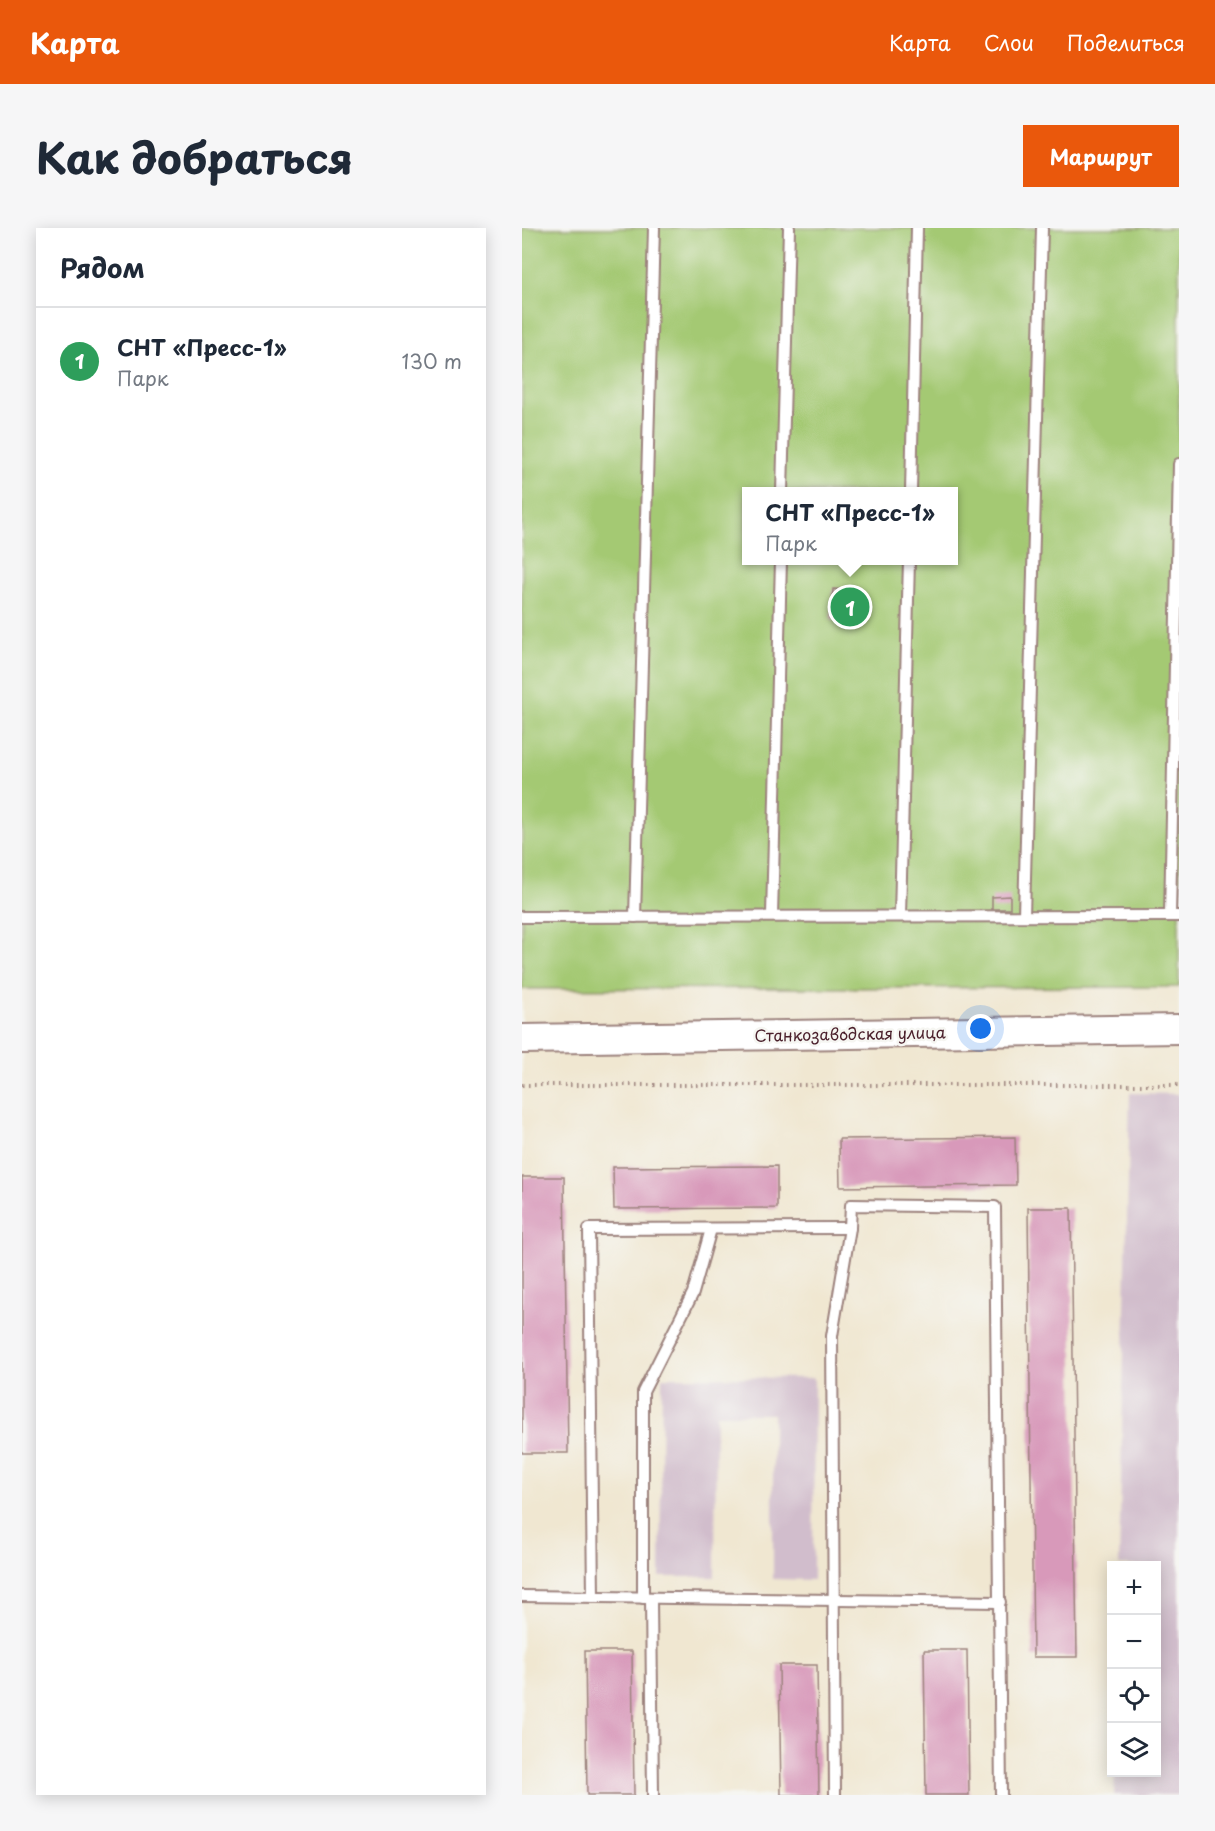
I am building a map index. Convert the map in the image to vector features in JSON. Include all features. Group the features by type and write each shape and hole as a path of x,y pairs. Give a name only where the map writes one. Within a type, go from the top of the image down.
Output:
{"street":[{"name":"Станкозаводская улица","path":"522,1039 1179,1029"}],"lane":[{"path":"635,917 654,228"},
{"path":"782,487 789,228"},
{"path":"910,487 917,228"},
{"path":"1024,916 1042,228"},
{"path":"522,917 1175,916 1179,464"},
{"path":"772,916 781,565"},
{"path":"900,916 909,565"},
{"path":"835,1795 832,1336 850,1228 851,1205 995,1207 1001,1795"},
{"path":"593,1598 589,1230 850,1228"},
{"path":"653,1795 643,1392 693,1293 711,1229"},
{"path":"522,1596 1000,1602"}],"path":[{"path":"522,1085 1179,1085"}],"shaded area":[{"path":"1130,1093 1179,1094 1179,1795 1114,1795 1115,1777 1161,1777 1161,1561 1119,1561"},
{"path":"662,1377 814,1378 813,1580 773,1579 773,1414 716,1414 715,1577 660,1577"}],"green space":[{"path":"522,228 1179,228 1179,987 522,989"}],"building":[{"path":"833,589 849,590 848,620 831,619"},
{"path":"1010,896 1010,909 992,909 992,897"},
{"path":"1015,1137 1016,1185 840,1187 839,1139"},
{"path":"777,1166 777,1208 614,1209 613,1167"},
{"path":"522,1177 564,1177 568,1453 522,1453"},
{"path":"1028,1208 1071,1208 1077,1657 1033,1657"},
{"path":"924,1650 967,1650 969,1795 926,1795"},
{"path":"585,1651 632,1651 634,1795 587,1795"},
{"path":"779,1665 817,1665 819,1795 781,1795"}],"place":[{"name":"СНТ «Пресс-1»","path":"850,607"}]}
